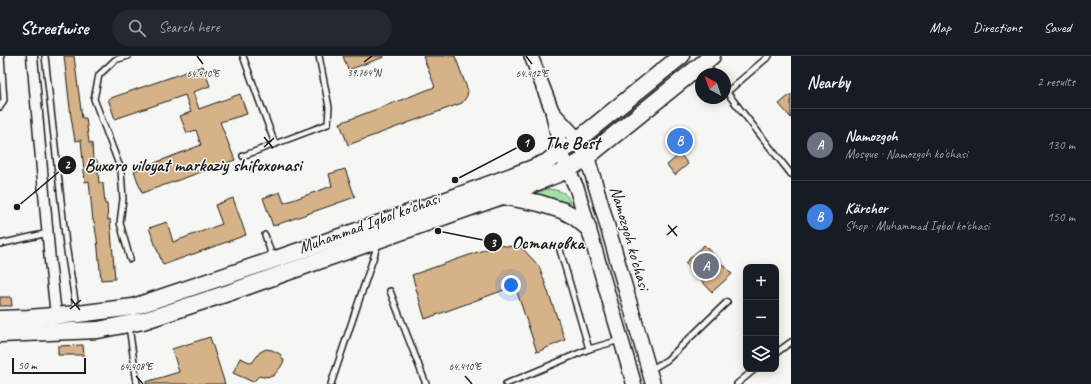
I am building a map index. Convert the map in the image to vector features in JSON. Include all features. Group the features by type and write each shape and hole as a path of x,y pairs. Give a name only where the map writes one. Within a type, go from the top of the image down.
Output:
{"main road":[{"name":"Muhammad Iqbol ko'chasi","path":"0,319 78,314 133,306 273,260 444,201 528,170 546,162 578,140 681,56"},
{"name":"Muhammad Iqbol ko'chasi","path":"0,334 98,330 143,321 231,292 502,196 568,170 709,64"},
{"name":"Namozgoh ko'chasi","path":"553,113 578,140 587,157 598,190 651,378"},
{"name":"Namozgoh ko'chasi","path":"553,113 561,151 577,189 634,384"},
{"path":"502,196 539,203 564,211 576,217 588,228"}],"street":[{"path":"32,56 56,315"},
{"name":"Namozgoh ko'chasi","path":"531,56 553,113"}],"lane":[{"path":"0,107 4,100 1,56"},
{"path":"45,56 66,245 78,314"},
{"path":"128,56 115,60 99,75 94,100 121,170 123,199 120,222 130,258"},
{"path":"243,56 275,144"},
{"path":"243,156 328,124 329,106 319,56"},
{"path":"731,87 769,56"},
{"path":"731,97 791,174"},
{"path":"0,244 48,233"},
{"path":"265,235 273,260"},
{"path":"330,384 380,239"},
{"path":"560,250 589,349"},
{"path":"390,291 426,384"},
{"path":"651,378 667,360 727,302"},
{"path":"128,325 137,384"},
{"path":"506,384 589,349 621,340"},
{"path":"779,351 791,342"},
{"path":"737,384 751,372"}],"green space":[{"path":"548,189 565,194 574,210 527,195"}],"building":[{"path":"64,56 74,56 82,118 86,118 89,143 92,143 93,160 97,160 99,183 103,183 108,220 110,219 115,279 101,280 89,181 85,182 81,140 75,141"},
{"path":"343,56 384,56 384,57 348,70"},
{"path":"423,56 455,56 468,91 467,96 462,103 348,145 340,123 435,87"},
{"path":"203,66 210,86 193,92 199,109 240,94 247,114 220,122 235,160 142,193 134,171 201,145 196,130 187,133 180,116 191,112 185,95 115,119 108,99"},
{"path":"791,94 791,118 779,104"},
{"path":"680,154 688,164 675,175 667,165"},
{"path":"345,169 355,197 273,226 263,198 280,192 284,203 332,186 329,174"},
{"path":"233,198 246,235 163,265 149,228 167,222 173,242 222,224 215,205"},
{"path":"498,245 522,248 539,266 565,340 537,352 515,286 425,319 412,275"},
{"path":"704,245 732,274 712,292 685,263"},
{"path":"0,297 11,297 12,306 0,306"},
{"path":"210,337 225,384 146,384 146,382 179,372 172,349"},
{"path":"83,345 84,355 58,355 58,346"},
{"path":"266,349 280,354 284,361 273,376 259,376 253,382 233,373 240,358 252,363 260,352"}],"place":[{"name":"Kärcher","path":"680,141"},
{"name":"The Best","path":"455,180"},
{"name":"Buxoro viloyat markaziy shifoxonasi","path":"17,207"},
{"name":"Остановка","path":"438,231"},
{"name":"Namozgoh","path":"706,266"}]}
